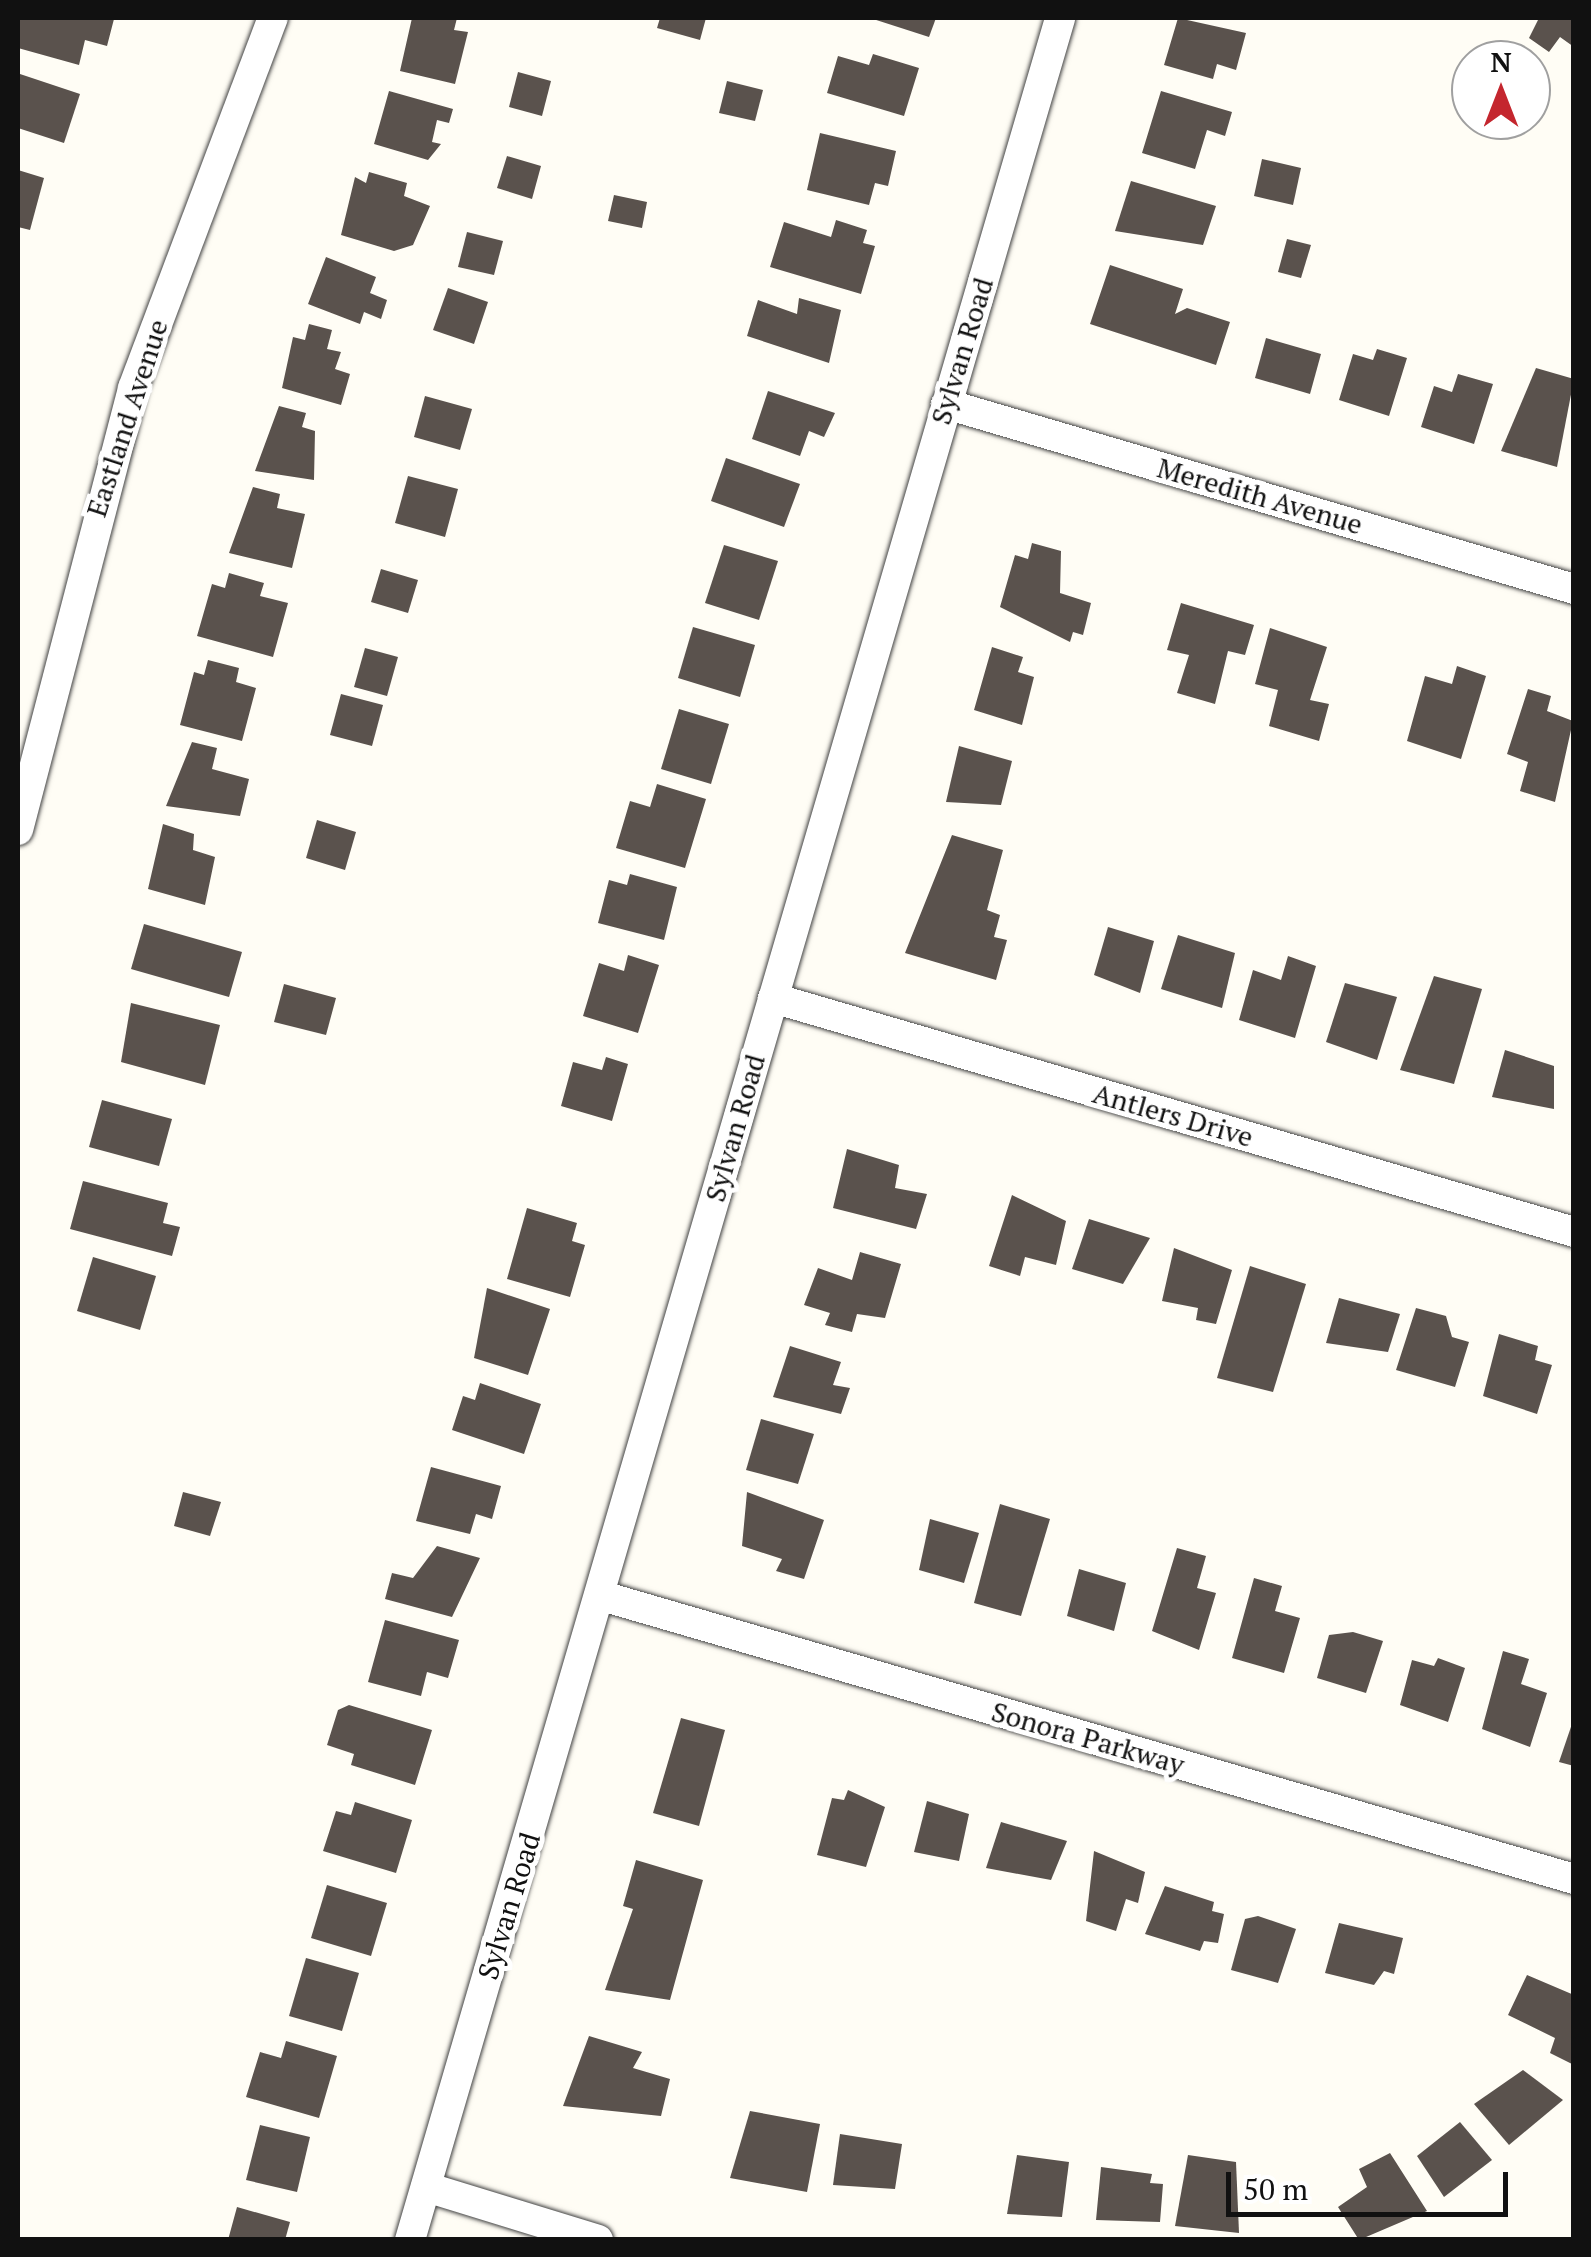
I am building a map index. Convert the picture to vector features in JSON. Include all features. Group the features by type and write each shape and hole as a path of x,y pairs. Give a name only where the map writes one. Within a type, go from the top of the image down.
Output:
{"street":[{"name":"Eastland Avenue","path":"18,830 133,388 273,18"},
{"name":"Sylvan Road","path":"410,2240 602,1596 1060,18"},
{"name":"Meredith Avenue","path":"946,404 1574,589"},
{"name":"Antlers Drive","path":"773,998 1574,1232"},
{"name":"Sonora Parkway","path":"602,1596 1574,1878"},
{"path":"426,2187 598,2240"}],"building":[{"path":"18,18 114,19 107,46 85,40 79,65 18,48"},
{"path":"412,18 457,18 454,30 468,32 455,84 400,71"},
{"path":"660,18 706,18 700,40 657,28"},
{"path":"870,18 936,18 929,37"},
{"path":"1178,18 1246,33 1236,70 1217,64 1213,79 1164,65"},
{"path":"1539,18 1574,18 1574,47 1560,37 1551,49 1551,40 1529,38"},
{"path":"873,54 919,68 904,116 827,93 838,56 869,65"},
{"path":"518,72 551,81 542,116 509,107"},
{"path":"20,74 80,94 64,143 18,128"},
{"path":"727,81 763,90 755,121 719,113"},
{"path":"389,91 453,109 449,123 437,120 432,142 441,144 428,160 374,144"},
{"path":"1161,91 1232,112 1225,136 1207,130 1195,169 1142,153"},
{"path":"820,133 896,151 888,186 875,183 869,205 807,190"},
{"path":"507,156 541,166 532,199 497,188"},
{"path":"1262,159 1301,168 1293,205 1254,196"},
{"path":"18,170 44,178 30,230 18,227"},
{"path":"369,172 407,183 404,196 430,206 413,245 394,251 341,235 355,177 366,183"},
{"path":"1131,181 1216,206 1203,245 1115,231"},
{"path":"614,195 647,202 642,228 608,221"},
{"path":"836,220 867,230 863,243 875,246 861,294 770,267 784,222 831,237"},
{"path":"467,232 503,241 494,275 458,267"},
{"path":"1287,239 1311,245 1301,278 1278,272"},
{"path":"326,257 376,277 370,293 387,300 381,319 364,312 360,324 308,304"},
{"path":"1110,265 1183,289 1175,314 1187,308 1230,322 1216,365 1090,324"},
{"path":"448,288 488,302 474,344 433,330"},
{"path":"799,298 841,310 829,363 747,336 758,300 797,314"},
{"path":"309,324 332,330 327,349 341,352 335,369 350,374 341,405 282,388 293,337 305,340"},
{"path":"1266,338 1321,354 1310,394 1255,378"},
{"path":"1377,349 1407,358 1389,416 1339,400 1353,354 1373,360"},
{"path":"1536,368 1574,379 1557,467 1501,451"},
{"path":"1458,374 1493,384 1474,444 1421,427 1434,386 1452,392"},
{"path":"768,391 835,413 824,437 809,431 800,456 752,439"},
{"path":"425,396 472,409 460,450 414,437"},
{"path":"279,406 306,413 302,427 315,431 314,480 255,471"},
{"path":"726,458 800,484 784,527 711,501"},
{"path":"408,476 458,489 445,537 395,523"},
{"path":"253,487 280,494 277,508 305,514 292,568 229,553"},
{"path":"1032,543 1061,551 1060,593 1091,603 1083,635 1073,632 1070,642 1000,607 1015,555 1028,559"},
{"path":"724,545 778,561 759,620 705,603"},
{"path":"381,569 418,580 408,613 371,602"},
{"path":"229,573 264,583 260,596 288,603 273,657 197,636 212,584 225,588"},
{"path":"1181,603 1254,625 1245,655 1228,651 1215,704 1177,693 1189,655 1167,650"},
{"path":"693,627 755,645 740,697 678,678"},
{"path":"1270,628 1327,647 1310,700 1329,704 1319,741 1269,726 1278,690 1255,684"},
{"path":"992,647 1023,657 1018,672 1034,677 1022,725 974,710"},
{"path":"365,648 398,657 387,696 354,687"},
{"path":"208,660 239,668 236,682 256,688 242,741 180,725 194,672 204,675"},
{"path":"1457,666 1486,676 1461,759 1407,741 1425,676 1452,684"},
{"path":"1528,689 1551,696 1547,711 1573,721 1555,802 1520,791 1528,762 1507,754"},
{"path":"341,694 383,705 372,746 330,735"},
{"path":"679,709 729,724 711,784 661,769"},
{"path":"192,742 217,748 212,769 249,779 240,816 166,806"},
{"path":"959,746 1012,761 1001,805 946,802"},
{"path":"657,784 706,799 685,868 616,848 630,801 650,807"},
{"path":"317,820 356,832 345,870 306,858"},
{"path":"163,824 194,834 193,850 215,857 205,905 148,889"},
{"path":"952,835 1003,850 987,910 1000,915 994,937 1007,940 996,980 905,953"},
{"path":"630,874 677,887 664,940 598,923 609,880 627,885"},
{"path":"144,924 242,952 229,997 131,969"},
{"path":"1108,927 1154,941 1140,993 1094,975"},
{"path":"1178,935 1235,953 1222,1008 1161,989"},
{"path":"628,955 659,965 638,1033 583,1016 599,963 624,971"},
{"path":"1288,956 1316,966 1295,1038 1239,1020 1253,970 1281,980"},
{"path":"1434,976 1482,989 1454,1084 1400,1070"},
{"path":"1345,983 1397,997 1377,1060 1326,1042"},
{"path":"284,984 336,998 326,1035 274,1022"},
{"path":"131,1003 220,1025 205,1085 121,1062"},
{"path":"1505,1050 1554,1066 1554,1109 1492,1097"},
{"path":"606,1057 628,1064 612,1121 561,1106 573,1062 602,1070"},
{"path":"102,1100 172,1119 159,1166 89,1147"},
{"path":"847,1149 899,1165 895,1188 927,1194 916,1229 833,1208"},
{"path":"83,1181 168,1203 163,1223 180,1227 172,1256 70,1229"},
{"path":"1012,1195 1066,1221 1056,1265 1025,1257 1020,1276 989,1266"},
{"path":"527,1208 577,1223 572,1241 585,1245 570,1297 507,1279"},
{"path":"1089,1219 1150,1238 1123,1284 1072,1269"},
{"path":"1174,1248 1232,1270 1216,1324 1196,1320 1198,1308 1162,1301"},
{"path":"860,1252 901,1264 885,1318 857,1314 852,1332 825,1325 830,1313 804,1305 818,1268 852,1280"},
{"path":"93,1257 156,1276 140,1330 77,1311"},
{"path":"1250,1266 1306,1284 1273,1392 1217,1378"},
{"path":"487,1288 550,1309 528,1375 474,1358"},
{"path":"1339,1298 1400,1314 1388,1352 1326,1343"},
{"path":"1416,1308 1446,1316 1452,1337 1469,1342 1455,1387 1396,1370"},
{"path":"1499,1334 1538,1346 1535,1360 1552,1365 1537,1414 1483,1396"},
{"path":"790,1346 841,1362 833,1385 850,1388 841,1414 773,1397"},
{"path":"480,1383 541,1404 524,1454 452,1430 463,1396 475,1400"},
{"path":"761,1419 814,1434 798,1484 746,1470"},
{"path":"431,1467 501,1486 492,1519 476,1514 470,1534 416,1521"},
{"path":"183,1492 221,1502 210,1536 174,1526"},
{"path":"747,1492 824,1520 804,1579 776,1571 782,1559 742,1546"},
{"path":"1000,1504 1050,1519 1021,1616 974,1603"},
{"path":"930,1519 979,1533 964,1583 919,1570"},
{"path":"437,1546 480,1558 452,1617 385,1599 392,1573 413,1578"},
{"path":"1177,1548 1206,1556 1197,1588 1216,1593 1199,1650 1152,1631"},
{"path":"1079,1569 1126,1583 1114,1631 1067,1616"},
{"path":"1254,1578 1282,1586 1275,1611 1300,1618 1284,1673 1232,1658"},
{"path":"385,1620 459,1640 448,1678 427,1672 421,1696 368,1682"},
{"path":"1353,1632 1383,1641 1366,1693 1317,1678 1329,1635"},
{"path":"1503,1651 1529,1659 1521,1684 1547,1693 1530,1747 1482,1729"},
{"path":"1438,1658 1465,1668 1448,1722 1400,1705 1412,1660 1434,1666"},
{"path":"349,1705 432,1730 415,1785 351,1765 354,1754 327,1745 338,1710"},
{"path":"681,1718 725,1730 699,1826 653,1813"},
{"path":"1574,1718 1574,1766 1559,1762"},
{"path":"848,1790 885,1807 866,1867 817,1855 832,1798 844,1800"},
{"path":"927,1801 969,1814 959,1861 914,1852"},
{"path":"355,1802 412,1820 396,1873 323,1851 336,1811 351,1815"},
{"path":"1001,1822 1067,1841 1051,1880 986,1868"},
{"path":"1094,1851 1145,1872 1138,1903 1126,1899 1116,1931 1086,1921"},
{"path":"636,1860 703,1880 670,2000 605,1990 633,1909 623,1906"},
{"path":"327,1885 387,1903 371,1956 311,1938"},
{"path":"1165,1886 1214,1902 1212,1911 1224,1914 1218,1943 1204,1941 1200,1951 1145,1934"},
{"path":"1258,1916 1296,1929 1278,1983 1231,1970 1245,1919"},
{"path":"1339,1923 1403,1938 1394,1974 1384,1971 1374,1985 1325,1973"},
{"path":"306,1958 359,1973 342,2031 289,2016"},
{"path":"1527,1975 1574,1995 1574,2065 1550,2053 1555,2038 1508,2015"},
{"path":"589,2036 642,2052 633,2068 670,2079 661,2116 563,2106"},
{"path":"286,2041 337,2056 319,2118 246,2097 260,2052 281,2058"},
{"path":"1523,2070 1563,2100 1509,2145 1474,2104"},
{"path":"750,2111 820,2124 807,2192 730,2178"},
{"path":"1460,2122 1492,2160 1444,2197 1417,2156"},
{"path":"260,2125 310,2137 297,2192 246,2180"},
{"path":"840,2134 902,2144 895,2189 833,2185"},
{"path":"1390,2153 1427,2211 1359,2240 1338,2207 1367,2187 1359,2169"},
{"path":"1017,2155 1069,2162 1062,2217 1007,2214"},
{"path":"1188,2155 1236,2162 1239,2233 1175,2226"},
{"path":"1101,2167 1152,2174 1150,2183 1163,2184 1160,2222 1096,2220"},
{"path":"237,2207 290,2222 285,2240 228,2240"}]}
